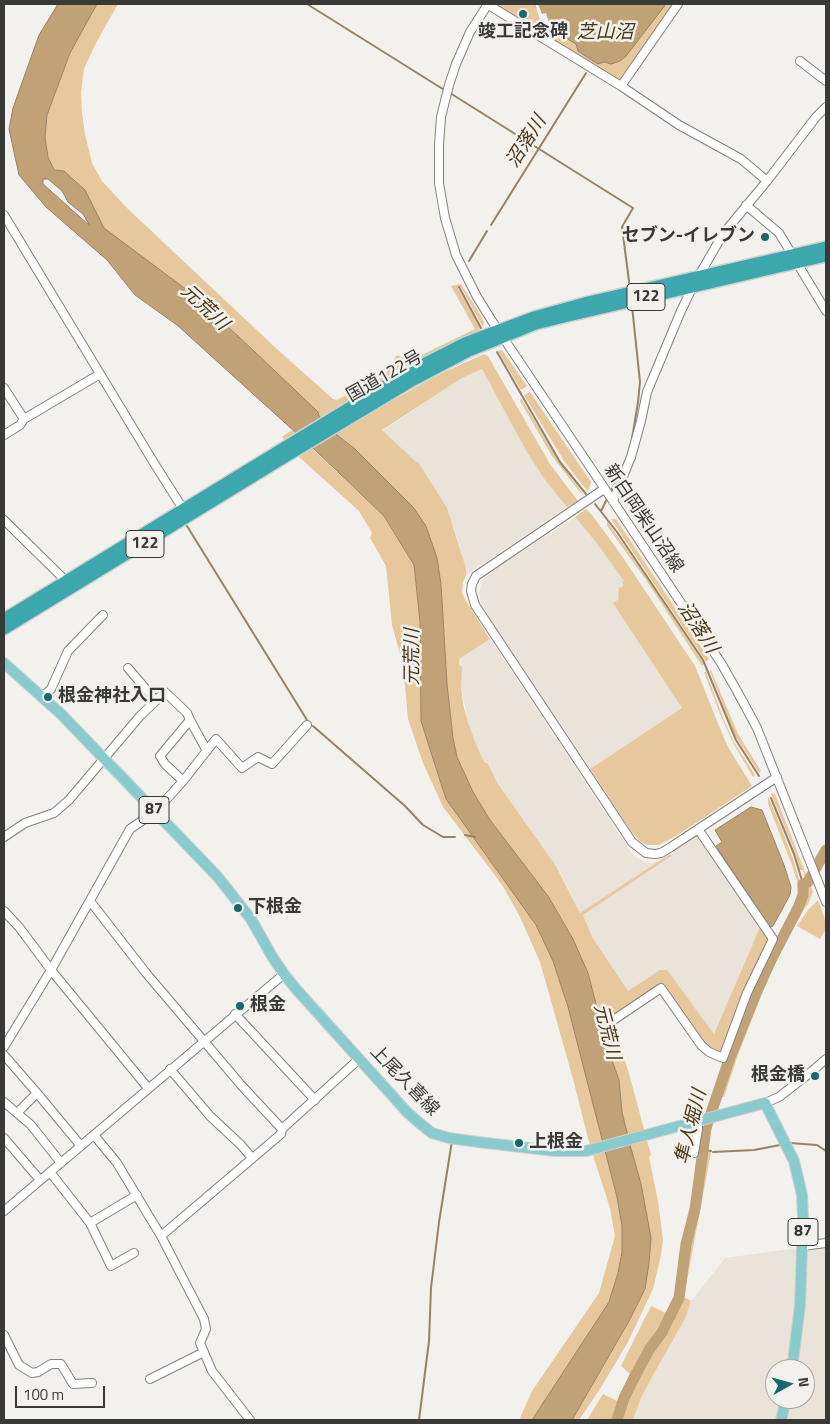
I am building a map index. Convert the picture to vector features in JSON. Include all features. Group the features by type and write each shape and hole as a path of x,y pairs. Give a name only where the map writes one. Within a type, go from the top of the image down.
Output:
{"highway":[{"name":"国道122号","path":"794,259 826,247"},
{"name":"国道122号","path":"4,619 69,584 186,513 344,416 406,373 465,344 501,333 534,317 588,302 696,281 794,259 826,256"},
{"name":"国道122号","path":"4,629 69,584"}],"main road":[{"name":"上尾久喜線","path":"6,668 61,714 229,890 251,919 284,974 359,1059 417,1121 432,1133 453,1139 555,1151 592,1150 765,1103"},
{"name":"87","path":"765,1103 788,1149 799,1178 803,1204 800,1305 793,1359"}],"street":[{"path":"488,4 679,125 741,159 767,181"},
{"name":"新白岡柴山沼線","path":"488,4 464,46 449,85 441,117 438,172 443,209 456,255 477,297 738,691 757,728 826,902"},
{"path":"620,86 678,4"},
{"path":"800,61 826,81"},
{"path":"613,501 641,422 647,392 680,311 696,281 723,234 826,107"},
{"path":"746,205 779,233 826,311"},
{"path":"4,215 186,513"},
{"path":"4,435 20,425 24,419 100,374"},
{"path":"4,388 24,419"},
{"path":"604,489 476,576 472,584 472,598 475,605 632,842 646,853 655,854 661,852 777,777"},
{"path":"4,520 69,584"},
{"path":"42,697 51,689 68,651 103,615"},
{"path":"128,668 156,701"},
{"path":"4,837 25,823 54,812 69,800 140,716 165,692 187,713 207,751"},
{"path":"183,781 165,764 160,756 190,720"},
{"path":"4,1047 51,970 130,829 155,812 183,781 216,739 242,768 258,757 272,764 307,725"},
{"path":"615,1019 661,988 701,1045 709,1052 723,1058 746,993 773,939 698,828"},
{"path":"90,901 146,973 203,1041 282,1129"},
{"path":"4,911 19,927 51,970 148,1088"},
{"path":"5,1207 61,1163 284,974"},
{"path":"235,1014 315,1100"},
{"path":"4,1055 81,1146"},
{"path":"161,1236 281,1134 282,1129 359,1059"},
{"path":"765,1103 779,1097 826,1059"},
{"path":"170,1069 210,1116 252,1158"},
{"path":"16,1113 37,1093"},
{"path":"5,1106 31,1125 61,1163"},
{"path":"694,1154 700,1121"},
{"path":"94,1135 117,1163 161,1236 204,1319 206,1329 200,1343 212,1371 250,1420"},
{"path":"4,1138 40,1180"},
{"path":"50,1172 90,1222 111,1266 134,1253"},
{"path":"90,1222 137,1195"},
{"path":"802,1246 826,1243"},
{"path":"4,1335 19,1365 32,1373 38,1372 51,1364 61,1364 73,1384 92,1383"},
{"path":"150,1379 204,1352"}],"shaded area":[{"path":"97,4 118,4 84,69 81,92 85,134 92,163 102,181 127,208 333,399 337,400 385,374 397,355 409,361 475,329 451,286 461,284 481,316 484,323 483,327 461,287 458,288 480,328 479,331 416,361 334,410 341,417 352,423 438,375 484,354 488,356 550,464 578,501 567,507 545,480 527,452 482,369 462,378 382,430 418,462 447,508 466,568 462,593 490,639 459,659 459,665 462,667 461,686 463,704 475,742 484,762 488,764 498,784 556,866 580,913 670,854 671,856 583,915 592,937 628,991 660,970 667,970 714,1034 760,927 768,938 722,1052 719,1054 704,1044 662,985 612,1017 651,1155 649,1157 658,1201 663,1240 653,1289 627,1344 579,1420 572,1420 629,1321 645,1289 630,1145 622,1112 619,1080 607,1046 588,973 573,939 548,896 490,820 473,792 457,757 453,739 447,684 441,584 437,558 413,507 195,296 104,228 85,190 64,171 54,170 48,157 45,138 47,115 70,53"},
{"name":"芝山沼","path":"493,4 676,4 622,82 616,82"},
{"path":"502,350 527,386 521,390 498,351"},
{"path":"482,369 538,469 567,507 466,575 466,568 454,528 416,463 382,431 462,378"},
{"path":"530,392 591,482 588,492 564,461 524,395"},
{"path":"521,398 560,463 584,495 552,456 520,401"},
{"path":"292,430 384,516 414,565 420,621 421,721 446,799 536,925 553,961 568,1007 617,1197 622,1226 623,1252 609,1302 532,1420 519,1420 532,1391 599,1293 615,1236 610,1208 590,1146 540,962 520,917 504,888 443,807 423,763 408,719 403,665 392,625 386,566 370,538 372,533 359,511 299,457 282,437"},
{"path":"586,509 622,556 695,666 728,747 752,786 676,836 659,845 647,845 636,837 590,769 682,708 613,603 619,599 619,587 624,585 622,582 624,581 575,517"},
{"path":"575,517 624,581 695,700 590,769 489,617 481,602 479,593 482,581 494,570"},
{"path":"611,519 616,519 709,659 706,662"},
{"path":"607,521 704,664 702,666 646,580 607,526"},
{"path":"490,639 633,855 645,862 652,863 660,860 697,836 701,837 760,927 714,1035 660,970 609,1005 586,926 568,888 556,866 498,784 474,742 461,686 459,659"},
{"path":"711,670 738,734 761,771 759,773 733,732"},
{"path":"704,672 706,672 734,742 755,775 753,777 733,743"},
{"path":"771,793 775,794 807,877 805,879 803,870 800,870"},
{"path":"768,796 793,859 802,895 789,925 759,981 716,1094 713,1094 749,996 772,947 798,900 798,884 768,804"},
{"path":"809,882 813,892 781,951 738,1055 724,1097 721,1096 756,997 801,910 806,894 805,887"},
{"path":"818,900 826,922 826,929 820,939 797,926"},
{"path":"708,1152 711,1152 684,1297 691,1301 685,1319 641,1398 633,1420 619,1420 638,1376 674,1318 682,1296 691,1237"},
{"path":"826,1245 826,1420 784,1420 787,1409 815,1409 815,1359 797,1359 805,1249"},
{"path":"797,1248 799,1250 796,1318 790,1359 765,1359 765,1409 780,1409 777,1420 633,1420 641,1398 685,1319 691,1301 725,1258"},
{"path":"651,1306 666,1313 639,1360 618,1405 614,1420 587,1420 603,1394 617,1401 630,1374 621,1366"}],"water":[{"name":"元荒川","path":"58,4 97,4 70,53 47,115 45,138 48,157 54,170 64,171 85,190 104,228 195,296 318,412 319,416 337,435 355,449 413,507 426,526 437,558 441,584 447,684 457,757 473,792 490,820 548,896 573,939 588,973 607,1046 619,1080 622,1112 641,1184 651,1238 645,1289 629,1321 572,1420 532,1420 609,1302 622,1252 622,1226 617,1197 568,1007 553,961 536,925 446,799 421,721 420,621 414,565 384,516 316,451 177,325 135,295 107,260 46,207 19,175 9,129 13,108 39,35","holes":["43,179 48,179 62,191 68,202 83,214 90,226 43,184"]},
{"name":"芝山沼","path":"535,4 666,4 626,56 620,61 611,64 604,62 598,64 578,51 576,44 561,35 555,34 552,40"},
{"path":"751,807 762,810 791,887 790,895 773,926 770,927 716,846 722,842 715,830"}],"pier":[{"path":"535,4 538,4 542,14 546,13 550,26 562,33 560,36 555,34 552,40 545,35"}],"waterway":[{"path":"307,4 446,91"},
{"name":"沼落川","path":"491,225 586,73"},
{"path":"450,93 633,208 622,227 630,289"},
{"name":"沼落川","path":"469,261 487,231"},
{"name":"沼落川","path":"459,287 481,328"},
{"path":"610,493 631,445 638,402 640,382 632,306"},
{"name":"沼落川","path":"497,352 560,462 586,494"},
{"path":"601,511 608,497"},
{"name":"沼落川","path":"595,504 617,532 703,660 736,740 759,776"},
{"path":"187,526 307,720"},
{"path":"313,726 405,806 423,825 443,837 455,837"},
{"name":"沼落川","path":"771,798 794,854 803,884"},
{"path":"465,835 475,837"},
{"name":"隼人堀川","path":"617,1420 624,1398 636,1374 649,1350 662,1332 679,1298 686,1244 695,1209 706,1128 729,1060 771,960 798,908 803,895 803,884 808,882 826,850"},
{"path":"419,1420 429,1341 431,1288 452,1141"},
{"path":"790,1143 817,1145 826,1151"},
{"path":"713,1152 754,1150 780,1145"},
{"path":"703,1150 711,1151"}],"place":[{"name":"竣工記念碑","path":"523,14"},
{"name":"セブン-イレブン","path":"765,237"},
{"name":"根金神社入口","path":"48,697"},
{"name":"下根金","path":"238,908"},
{"name":"根金","path":"240,1006"},
{"name":"根金橋","path":"815,1076"},
{"name":"上根金","path":"519,1143"}]}
